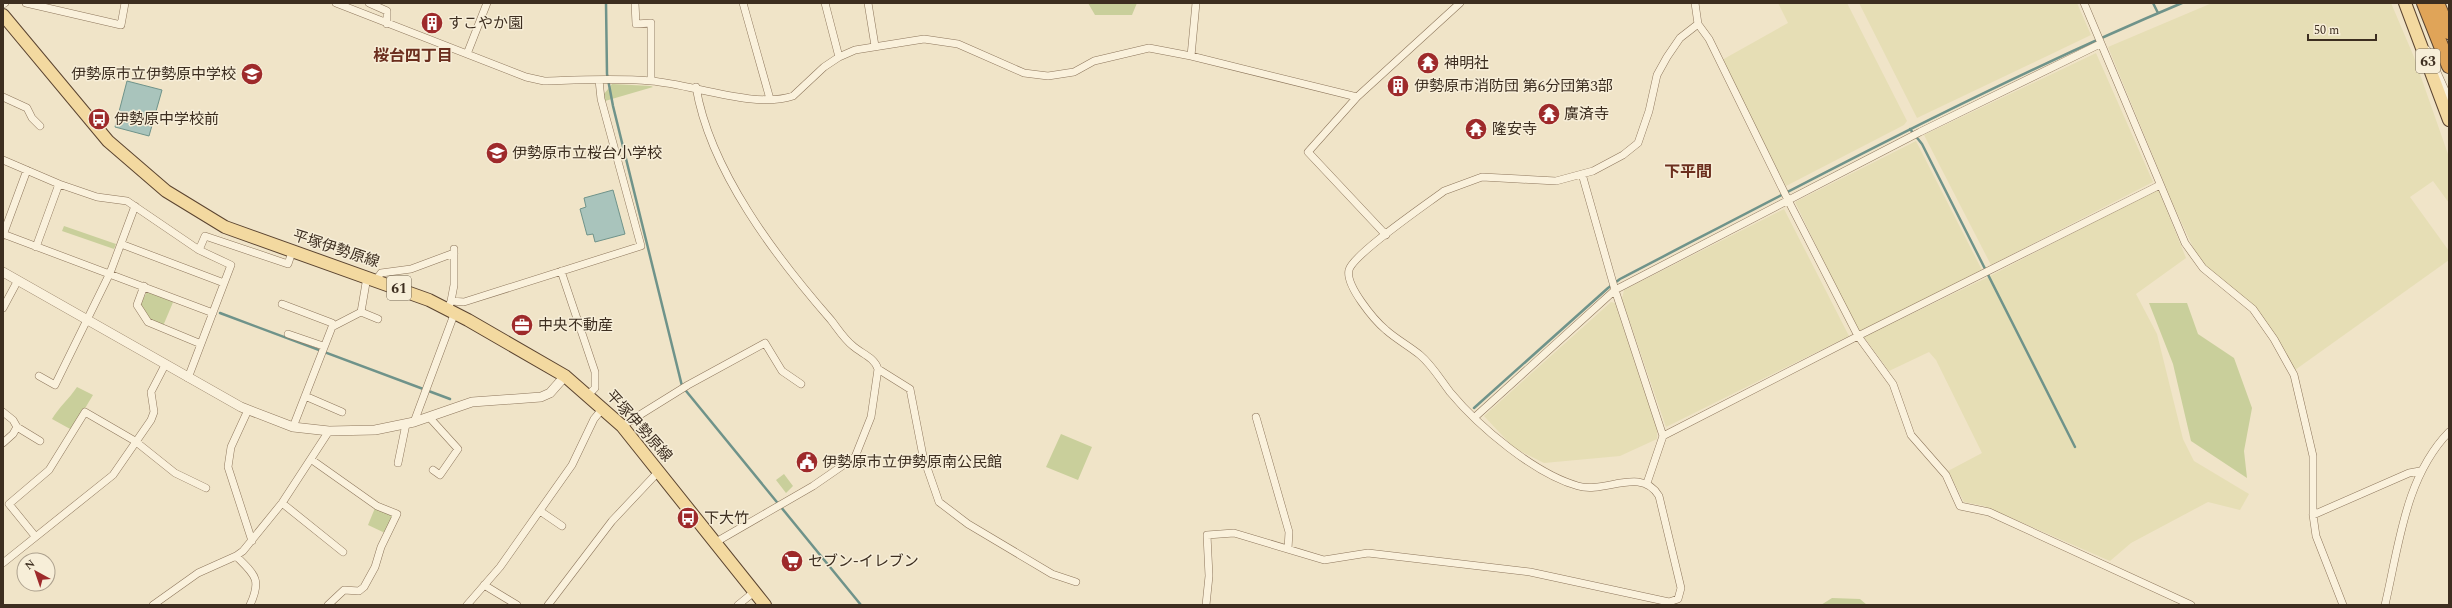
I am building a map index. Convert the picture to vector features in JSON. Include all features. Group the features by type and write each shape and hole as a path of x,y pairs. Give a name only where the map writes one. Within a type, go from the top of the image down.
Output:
{"highway":[{"path":"2424,3 2449,66"},
{"path":"2437,3 2449,32"}],"main road":[{"name":"63","path":"2405,3 2420,38 2449,120"},
{"name":"平塚伊勢原線","path":"3,15 108,141 166,190 225,227 292,252 371,278 451,307 565,376 622,426 765,605"}],"street":[{"path":"26,3 121,25 125,3"},
{"path":"336,3 526,77 544,81 651,81 696,87 727,96 784,99 793,96 840,57 855,50 875,46 890,46 924,39 942,40 958,44 1024,73 1048,76 1074,72 1094,61 1149,48 1191,56 1357,97"},
{"path":"370,3 387,11 388,24"},
{"path":"467,54 486,3"},
{"path":"635,3 636,24 651,24 651,81"},
{"path":"743,3 770,99"},
{"path":"825,3 840,57"},
{"path":"868,3 875,46"},
{"path":"1191,56 1196,3"},
{"path":"1695,3 1698,24 1709,39 1788,200 1858,336 1893,384 1911,434 1946,475 1960,506 1989,512 2191,605"},
{"path":"2084,3 2160,185 2191,254 2203,268 2253,309 2274,339 2294,375 2313,456 2313,515 2316,536 2343,605"},
{"path":"1386,235 1308,152 1357,97 1455,5"},
{"path":"1206,605 1209,576 1207,535 1234,533 1324,560 1368,553 1530,572 1670,602 1678,598 1681,588 1659,496 1654,488 1647,483 1632,482 1609,486 1579,486 1523,459 1475,417 1451,392 1419,354 1386,330 1372,316 1352,287 1348,277 1349,268 1366,249 1444,191 1470,180 1497,176 1556,181 1582,174 1623,155 1638,143 1649,111 1657,75 1680,38 1698,24"},
{"path":"2420,38 2434,61 2449,99"},
{"path":"1475,417 1615,290 1920,132 2100,44"},
{"path":"451,307 641,246 601,99 599,80"},
{"path":"696,87 699,109 709,137 744,205 785,265 852,345 876,362 878,369 871,417 855,457 813,486 716,542"},
{"path":"3,97 27,108 32,118 40,126"},
{"path":"3,160 59,184 97,196 127,201 199,250 232,265 188,378"},
{"path":"27,170 3,234 213,312"},
{"path":"1582,174 1615,290 1664,436 1647,483"},
{"path":"36,247 59,184"},
{"path":"1664,436 1858,336 2160,185"},
{"path":"38,376 55,385 110,274 135,206"},
{"path":"199,250 205,236 288,264 292,252"},
{"path":"121,244 224,283"},
{"path":"294,427 323,346 334,326 360,312 371,278 381,273 411,269 454,250 454,284 451,307 410,423 398,463"},
{"path":"561,271 595,372 595,388 588,395"},
{"path":"3,272 188,378 248,410 294,427 329,431 374,430 410,423 472,402 541,397 550,393 565,376"},
{"path":"3,308 18,280"},
{"path":"144,286 137,306 148,322 201,344"},
{"path":"282,304 332,323 334,326"},
{"path":"360,312 378,318"},
{"path":"288,334 323,346"},
{"path":"622,426 688,385 765,343 782,371 801,384"},
{"path":"3,563 113,475 135,441 151,420 154,412 151,392 165,365"},
{"path":"878,369 910,389 923,456 939,502 968,524 1052,574 1076,582"},
{"path":"304,396 342,412"},
{"path":"467,605 500,567 572,465 594,419 603,408"},
{"path":"248,410 231,447 228,466 252,541"},
{"path":"3,412 13,420 17,427 40,441"},
{"path":"35,536 9,504 49,470 86,412 135,441 175,472 206,488"},
{"path":"430,417 458,448 442,476 433,470"},
{"path":"1256,417 1289,532 1288,549"},
{"path":"3,443 13,434 17,427"},
{"path":"153,605 198,573 236,556 252,541 282,503 312,460 329,431"},
{"path":"2385,605 2412,495 2420,471 2434,448 2449,432"},
{"path":"312,460 377,506 397,514 381,547 375,567 364,587 359,591 344,590 328,605"},
{"path":"2313,515 2409,473 2420,471"},
{"path":"548,605 612,520 659,472"},
{"path":"282,503 342,552"},
{"path":"540,511 562,526"},
{"path":"236,556 254,574 257,586 250,605"},
{"path":"484,585 517,605"},
{"path":"738,605 754,592"}],"shaded area":[{"path":"1778,3 1847,3 1907,121 1904,125 1786,186 1722,60 1788,23"},
{"path":"1859,3 2077,3 2091,35 1917,118"},
{"path":"2212,3 2391,3 2414,57 2449,157 2449,203 2433,181 2410,197 2449,251 2449,260 2295,370 2275,336 2198,258 2172,202 2108,47"},
{"path":"2096,53 2153,182 1991,265 1924,135"},
{"path":"1916,141 1982,270 1858,332 1795,202"},
{"path":"2158,189 2186,258 2136,294 2157,334 2183,439 2194,461 2249,494 2240,510 2208,502 2131,543 2110,561 1984,506 1964,502 1948,471 1982,453 1936,360 1929,352 1889,371 1864,337 1986,278"},
{"path":"1784,209 1849,336 1666,427 1622,299 1624,290"},
{"path":"1611,302 1615,303 1657,429 1657,439 1620,456 1544,463 1514,448 1484,416"}],"green space":[{"path":"1088,3 1137,3 1132,15 1095,15"},
{"path":"612,84 653,87 605,101 604,94"},
{"path":"64,226 116,244 114,249 62,231"},
{"path":"148,290 174,300 163,326 151,321 140,305"},
{"path":"2149,303 2187,303 2198,334 2234,358 2252,408 2244,451 2247,478 2191,441 2173,364"},
{"path":"77,387 93,395 72,430 52,419"},
{"path":"1061,434 1092,447 1078,480 1046,467"},
{"path":"784,474 793,486 786,493 776,480"},
{"path":"375,508 392,516 385,533 368,525"},
{"path":"1832,598 1860,599 1867,605 1821,605"}],"water":[{"path":"127,81 162,90 149,136 115,127"},
{"path":"613,190 625,234 595,242 593,234 587,235 580,209 586,207 584,198"}],"waterway":[{"path":"606,3 607,74 613,106 682,386 861,605"},
{"path":"2153,3 2158,13"},
{"path":"1474,408 1608,288 1620,279 1898,135 2039,67 2182,3"},
{"path":"1910,129 1922,144 2075,447"},
{"path":"220,313 450,399"}],"place":[{"name":"すこやか園","path":"432,23"},
{"name":"神明社","path":"1428,63"},
{"name":"伊勢原市立伊勢原中学校","path":"252,74"},
{"name":"伊勢原市消防団 第6分団第3部","path":"1398,86"},
{"name":"廣済寺","path":"1549,114"},
{"name":"伊勢原中学校前","path":"99,119"},
{"name":"隆安寺","path":"1476,129"},
{"name":"伊勢原市立桜台小学校","path":"497,153"},
{"name":"中央不動産","path":"522,325"},
{"name":"伊勢原市立伊勢原南公民館","path":"807,462"},
{"name":"下大竹","path":"688,518"},
{"name":"セブン-イレブン","path":"792,561"}],"district":[{"name":"桜台四丁目","path":"413,56"},
{"name":"下平間","path":"1688,172"}]}
